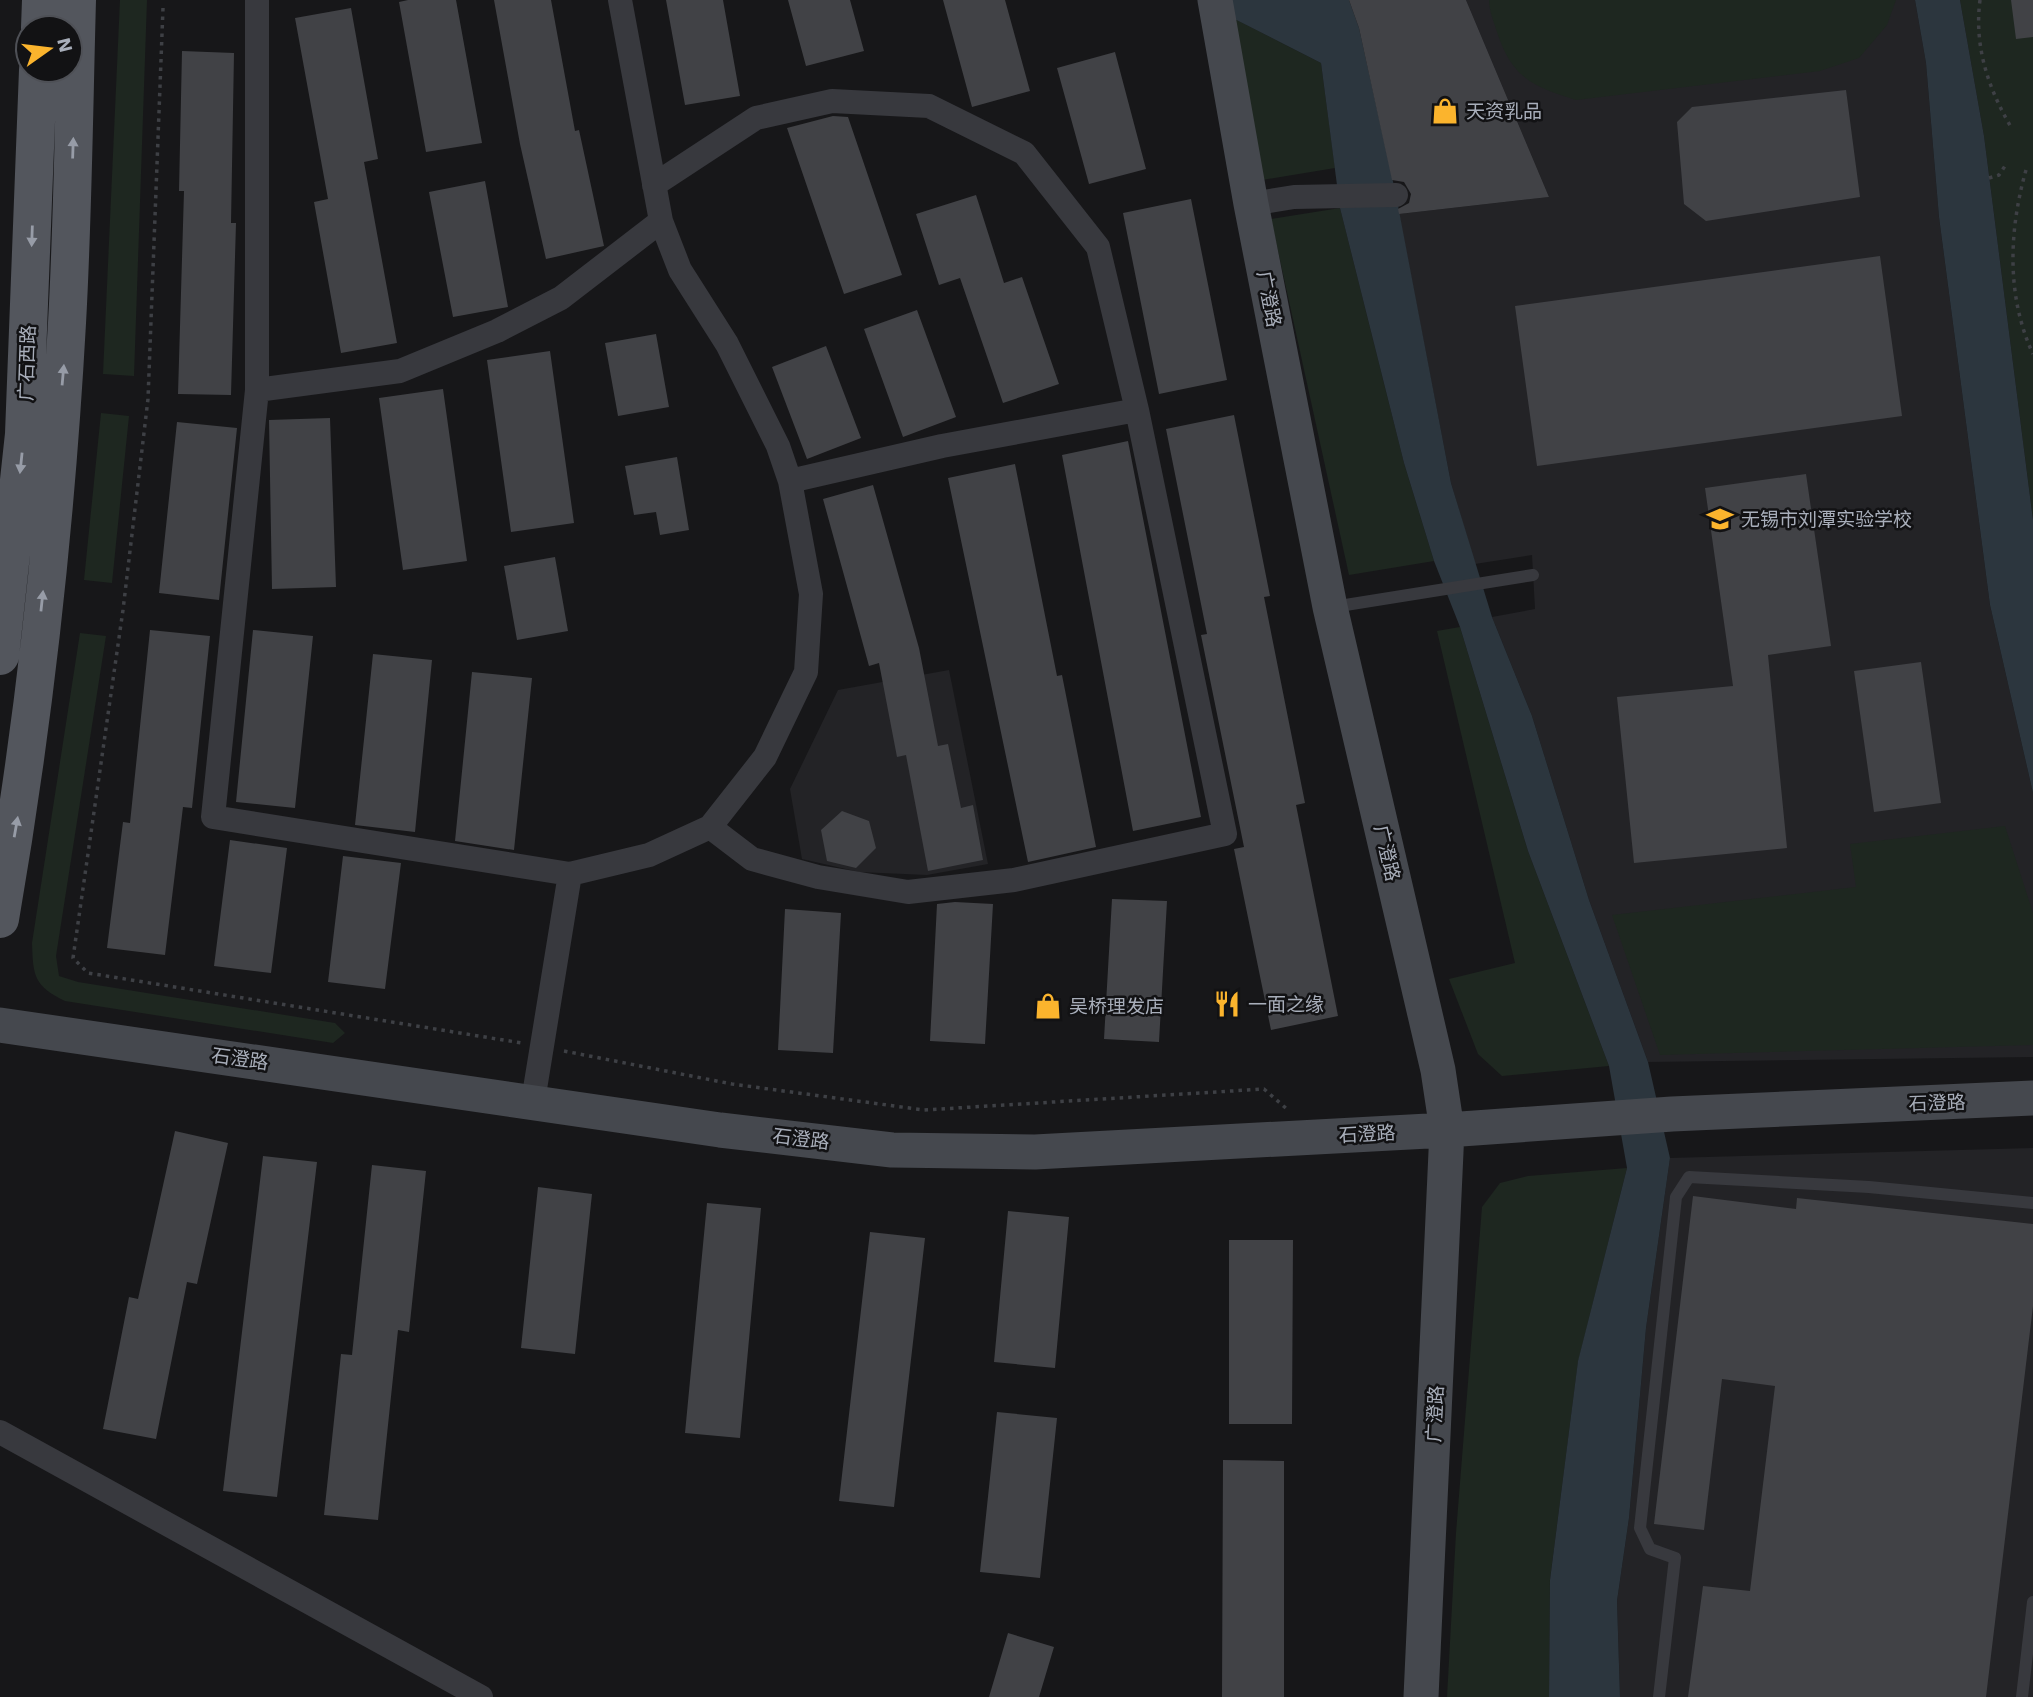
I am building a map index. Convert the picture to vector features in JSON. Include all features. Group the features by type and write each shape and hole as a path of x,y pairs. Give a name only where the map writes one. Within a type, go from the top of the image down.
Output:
{"main road":[{"path":"0,919 21,798 53,502 67,324 55,7"},
{"name":"广石西路","path":"0,656 24,434 37,84"}],"street":[{"path":"257,0 257,390 213,817 570,874 649,855 710,827 765,757 806,672 811,594 790,481 773,435 727,344 680,270 661,220 620,0"},
{"name":"广澄路","path":"1216,10 1330,607 1438,1070 1447,1130 1421,1697"},
{"path":"654,185 756,118 832,101 929,106 1024,153 1098,247 1137,410 1225,834 1014,880 908,892 818,877 752,859 710,827"},
{"path":"1251,204 1294,197 1396,195"},
{"path":"257,390 400,371 497,331 561,298 661,220"},
{"path":"790,481 942,446 1137,410"},
{"path":"533,1101 570,874"},
{"name":"石澄路","path":"0,1025 720,1130 892,1150 1035,1152 1447,1130 1672,1114 2033,1098"},
{"path":"0,1432 481,1697"}],"lane":[{"path":"1330,607 1439,592 1533,575"},
{"path":"1659,1697 1675,1558 1650,1549 1640,1528 1676,1197 1689,1177 1869,1187 2033,1203"},
{"path":"2022,1697 2033,1602"}],"path":[{"path":"1980,0 1979,32 1987,80 2011,127"},
{"path":"163,8 148,399 121,623 73,958 88,973 542,1047 732,1084 924,1110 1264,1089 1287,1110 1300,1109"},
{"path":"1989,178 1999,175 2007,163"},
{"path":"2026,170 2017,200 2012,247 2014,285 2021,321 2033,354"}],"shaded area":[{"path":"120,0 147,0 134,376 103,374"},
{"path":"1197,0 1349,0 1359,28 1396,195 1451,483 1492,617 1532,716 1589,900 1648,1062 1670,1158 1646,1328 1629,1518 1617,1601 1620,1697 1549,1697 1550,1580 1578,1361 1627,1168 1609,1066 1528,851 1460,627 1434,561 1404,463 1340,208 1321,63"},
{"name":"无锡市刘潭实验学校","path":"1466,0 1915,0 1926,63 1939,217 1990,605 2033,793 2033,1057 1648,1062 1589,900 1532,716 1492,617 1535,609 1532,555 1475,564 1451,483 1399,214 1549,197"},
{"path":"1489,0 1896,0 1887,25 1859,58 1820,71 1576,100 1547,90 1517,70 1503,48"},
{"path":"1915,0 1960,0 1984,136 2033,520 2033,793 1990,605 1939,217 1926,63"},
{"path":"1960,0 2033,0 2033,520 1984,136"},
{"path":"1231,17 1321,63 1335,168 1262,180"},
{"path":"1340,208 1404,463 1434,561 1349,575 1271,219"},
{"path":"101,413 129,416 112,583 84,580"},
{"path":"1460,627 1528,851 1609,1066 1502,1076 1478,1054 1449,979 1515,963 1437,631"},
{"path":"80,633 106,636 56,956 59,976 78,982 335,1023 345,1033 333,1043 65,1001 47,990 37,979 32,943"},
{"path":"949,670 988,864 927,875 859,872 802,859 790,789 838,690"},
{"path":"2005,826 2033,913 2033,1045 1660,1055 1612,915 1856,887 1850,844"},
{"path":"2033,1148 2033,1697 1620,1697 1617,1601 1629,1518 1646,1328 1670,1158"},
{"path":"1627,1168 1578,1362 1550,1580 1549,1697 1447,1697 1456,1533 1482,1207 1500,1183 1528,1176"}],"building":[{"path":"456,0 482,143 426,152 399,2"},
{"path":"494,0 551,0 575,131 579,130 604,246 546,259 520,144"},
{"path":"666,0 723,0 740,96 685,105"},
{"path":"788,0 850,0 864,51 806,66"},
{"path":"943,0 1005,0 1030,91 972,107"},
{"name":"天资乳品","path":"1349,0 1466,0 1549,197 1399,214 1398,209 1409,203 1411,194 1404,182 1392,180 1359,28"},
{"path":"2011,0 2033,0 2033,37 2016,39"},
{"path":"351,8 378,159 364,162 397,343 341,353 314,202 328,199 295,18"},
{"path":"182,51 234,53 231,223 236,223 231,395 178,394 184,191 179,191"},
{"path":"1115,52 1146,169 1089,184 1057,68"},
{"path":"1846,90 1860,197 1706,221 1684,204 1677,122 1692,107"},
{"path":"833,116 848,117 902,275 844,294 787,128"},
{"path":"485,181 508,307 453,317 429,192"},
{"path":"976,195 1004,283 1022,277 1059,384 1003,403 960,278 939,285 916,214"},
{"path":"1191,199 1227,380 1159,394 1123,213"},
{"path":"1880,256 1902,416 1537,466 1515,306"},
{"path":"917,310 956,417 903,437 864,329"},
{"path":"656,334 669,407 618,416 605,343"},
{"path":"826,346 861,438 807,459 772,367"},
{"path":"550,351 574,523 511,532 487,360"},
{"path":"443,389 467,561 403,570 379,398"},
{"path":"1234,415 1270,596 1264,597 1305,803 1296,805 1338,1016 1271,1030 1234,849 1244,847 1201,635 1207,634 1166,429"},
{"path":"330,418 336,587 272,589 269,420"},
{"path":"177,422 237,428 219,600 159,593"},
{"path":"1128,441 1201,817 1133,831 1062,455"},
{"path":"677,457 689,530 660,535 656,512 634,515 625,466"},
{"path":"1015,464 1057,676 1062,675 1096,847 1028,862 948,478"},
{"path":"1806,474 1831,646 1768,655 1787,848 1634,863 1617,697 1733,686 1705,488"},
{"path":"873,485 919,648 938,746 948,744 961,808 973,805 983,860 928,871 906,755 897,757 879,663 869,666 823,499"},
{"path":"555,557 568,631 517,640 504,566"},
{"path":"150,630 210,636 192,808 183,807 165,955 107,948 123,822 130,823"},
{"path":"253,630 313,636 295,808 236,802"},
{"path":"373,654 432,660 415,832 355,825"},
{"path":"1921,662 1941,803 1874,812 1854,671"},
{"path":"472,672 532,678 514,850 455,841"},
{"path":"842,811 869,821 876,848 856,868 827,861 821,830"},
{"path":"230,840 287,848 271,973 214,966"},
{"path":"343,856 401,863 385,989 328,982"},
{"path":"1112,899 1167,901 1159,1042 1104,1039"},
{"path":"937,904 993,904 985,1044 930,1041"},
{"path":"785,909 841,913 833,1053 778,1050"},
{"path":"175,1131 228,1143 197,1284 187,1282 156,1439 103,1429 129,1297 138,1299"},
{"path":"263,1156 317,1162 277,1497 223,1491"},
{"path":"372,1165 426,1171 409,1332 398,1330 378,1520 324,1515 341,1354 352,1355"},
{"path":"538,1187 592,1194 575,1354 521,1348"},
{"path":"1693,1196 1796,1209 1797,1198 2033,1224 2033,1306 1986,1697 1688,1697 1703,1586 1750,1591 1775,1386 1722,1379 1704,1530 1654,1524"},
{"path":"707,1203 761,1208 740,1438 685,1433"},
{"path":"1008,1211 1069,1217 1055,1368 994,1362"},
{"path":"870,1232 925,1238 894,1507 839,1501"},
{"path":"1229,1240 1293,1240 1292,1424 1229,1424"},
{"path":"997,1412 1057,1418 1040,1578 980,1572"},
{"path":"1223,1460 1284,1461 1284,1697 1222,1697"},
{"path":"1008,1633 1054,1647 1039,1697 989,1697"}],"place":[{"name":"天资乳品","path":"1445,111"},
{"name":"无锡市刘潭实验学校","path":"1720,519"},
{"name":"一面之缘","path":"1227,1004"},
{"name":"吴桥理发店","path":"1048,1006"}]}
